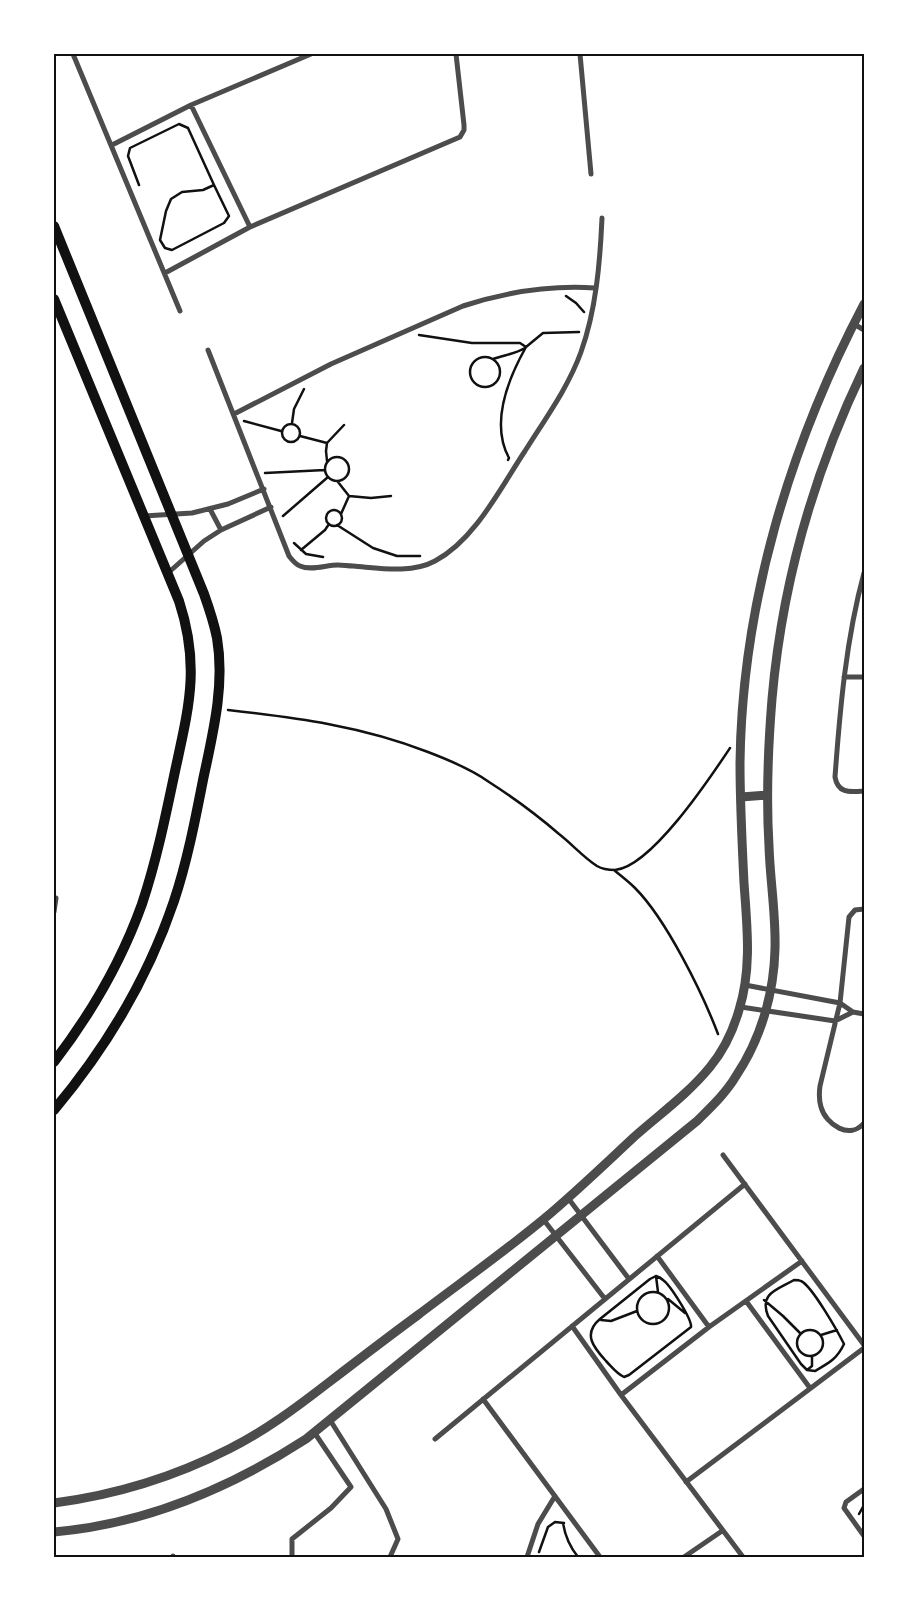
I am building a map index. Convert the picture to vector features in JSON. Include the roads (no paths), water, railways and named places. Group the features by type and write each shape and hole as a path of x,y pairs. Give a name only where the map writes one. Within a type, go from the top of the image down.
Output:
{"main road":[{"path":"54,226 173,515 212,616 219,658 217,708 190,844 174,900 144,975 90,1063 54,1110"},
{"path":"54,299 168,573 185,620 192,670 188,706 164,821 147,888 126,942 90,1008 54,1062"}],"street":[{"path":"73,54 180,311"},
{"path":"112,145 191,105 311,54"},
{"path":"165,273 250,227 460,138 464,125 456,54"},
{"path":"580,54 591,174"},
{"path":"191,105 250,227"},
{"path":"208,350 289,556 298,566 308,568 338,565 393,569 418,567 434,562 461,542 493,500 570,378 586,337 600,260 602,218"},
{"path":"234,414 331,364 464,306 482,300 532,290 575,287 595,288"},
{"path":"54,1503 101,1495 161,1478 207,1460 250,1438 306,1401 543,1219 685,1094 713,1064 733,1029 741,1007 745,985 748,933 741,797 741,731 742,697 754,614 784,495 814,411 832,368 864,304"},
{"path":"854,324 864,330"},
{"path":"54,1532 116,1522 175,1504 206,1493 266,1464 330,1420 697,1121 736,1078 756,1038 771,990 775,928 767,795 772,699 785,604 806,517 829,450 864,368"},
{"path":"144,516 173,515 210,509 264,489"},
{"path":"168,573 204,541 221,530 271,507"},
{"path":"210,509 221,530"},
{"path":"864,572 844,677 835,777 836,784 843,791 864,791"},
{"path":"844,677 864,676"},
{"path":"741,797 767,795"},
{"path":"54,912 56,898"},
{"path":"864,909 855,910 849,917 840,1002 820,1086 820,1106 827,1119 842,1130 856,1130 864,1123"},
{"path":"745,985 840,1002 853,1012 864,1014"},
{"path":"741,1007 835,1021 853,1012"},
{"path":"686,1482 864,1346 723,1155"},
{"path":"435,1439 745,1184"},
{"path":"568,1198 629,1279"},
{"path":"543,1219 605,1299"},
{"path":"657,1256 709,1327"},
{"path":"621,1395 709,1327 802,1261"},
{"path":"746,1301 810,1388"},
{"path":"572,1326 742,1557"},
{"path":"483,1399 600,1557"},
{"path":"330,1420 386,1509 398,1539 390,1557"},
{"path":"292,1557 292,1539 331,1508 351,1486 314,1432"},
{"path":"864,1489 846,1502 844,1508 864,1536"},
{"path":"527,1557 538,1524 555,1496"},
{"path":"684,1557 722,1531"}]}
